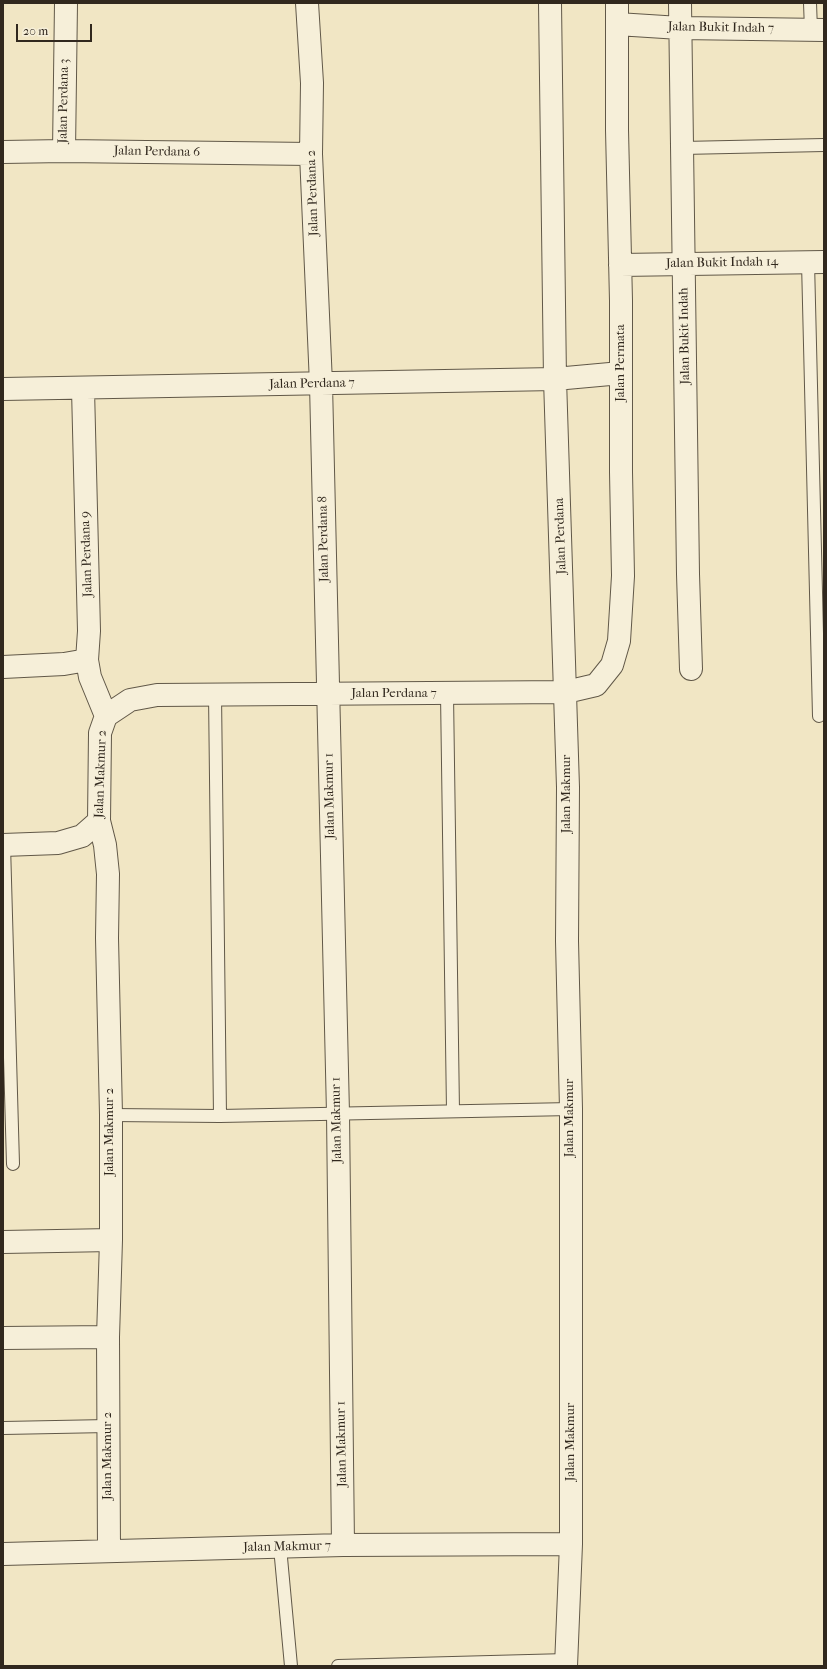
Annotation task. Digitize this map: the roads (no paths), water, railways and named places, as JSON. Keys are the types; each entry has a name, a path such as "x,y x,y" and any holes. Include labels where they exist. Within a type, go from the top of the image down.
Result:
{"street":[{"name":"Jalan Perdana 3","path":"64,151 66,3"},
{"name":"Jalan Perdana 2","path":"308,3 312,83 310,154 321,384"},
{"name":"Jalan Perdana","path":"550,3 555,379 566,692"},
{"name":"Jalan Bukit Indah","path":"680,3 688,574 691,669"},
{"name":"Jalan Bukit Indah 7","path":"617,13 680,28 817,30"},
{"name":"Jalan Permata","path":"566,692 596,685 612,665 619,641 623,576 617,130 617,13"},
{"name":"Jalan Perdana 6","path":"3,152 64,151 310,154"},
{"name":"Jalan Bukit Indah 14","path":"620,264 816,262"},
{"name":"Jalan Perdana 7","path":"3,389 555,379 621,373"},
{"name":"Jalan Perdana 8","path":"321,384 328,695"},
{"name":"Jalan Perdana 9","path":"83,388 89,631 87,660 90,677 106,716"},
{"path":"3,667 64,664 87,660"},
{"name":"Jalan Perdana 7","path":"106,716 130,700 157,695 328,695 566,692"},
{"name":"Jalan Makmur","path":"566,692 568,787 567,941 570,1109 570,1544 567,1663"},
{"name":"Jalan Makmur 1","path":"328,695 338,1113 344,1545"},
{"name":"Jalan Makmur 2","path":"106,716 100,733 99,822 105,845 108,874 107,938 110,1115 108,1337 109,1551"},
{"path":"4,845 58,843 82,836 99,822"},
{"path":"3,1242 110,1240"},
{"path":"3,1338 108,1337"},
{"name":"Jalan Makmur 7","path":"3,1554 344,1545 570,1544"}],"lane":[{"path":"810,3 817,30"},
{"path":"682,148 824,145"},
{"path":"816,262 819,716"},
{"path":"215,694 220,1116"},
{"path":"448,694 453,1111"},
{"path":"4,845 13,1164"},
{"path":"110,1115 220,1116 570,1109"},
{"path":"3,1428 108,1426"},
{"path":"280,1547 290,1666"},
{"path":"338,1666 567,1663"}]}
